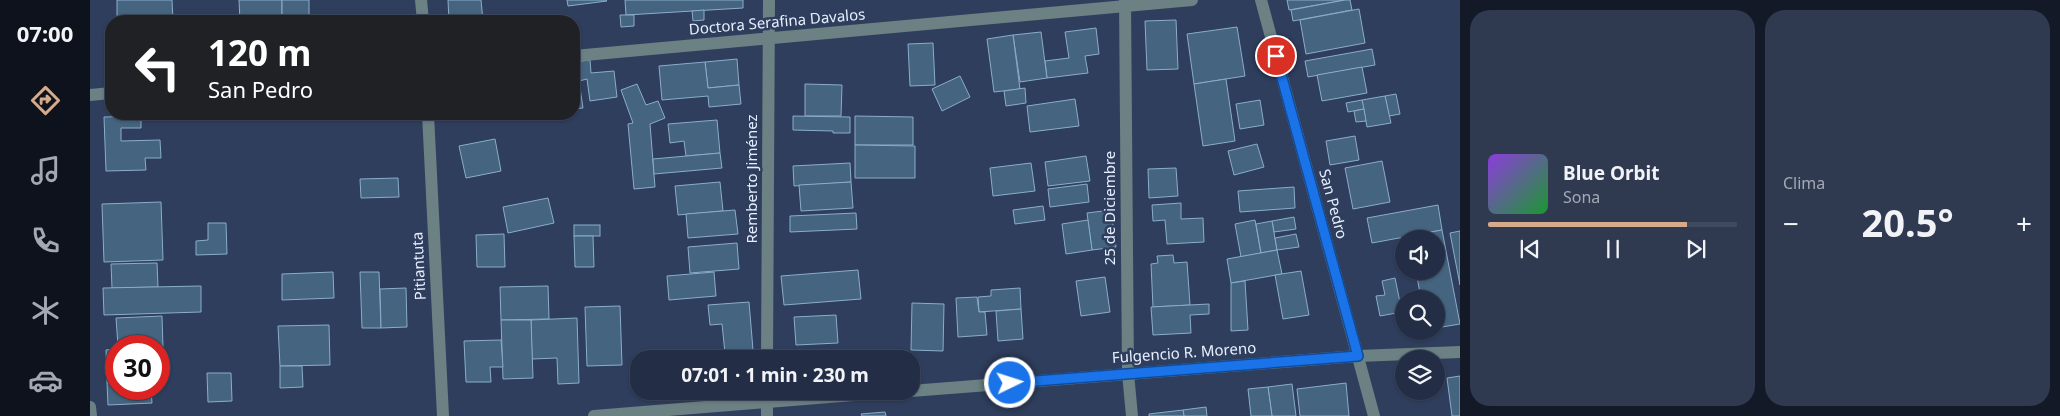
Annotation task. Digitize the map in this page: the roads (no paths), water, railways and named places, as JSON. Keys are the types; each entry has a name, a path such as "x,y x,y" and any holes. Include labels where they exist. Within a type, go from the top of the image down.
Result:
{"street":[{"path":"421,0 422,15"},
{"name":"Remberto Jiménez","path":"767,350 769,0"},
{"name":"Doctora Serafina Davalos","path":"580,56 769,40 1125,3 1192,0"},
{"name":"San Pedro","path":"1261,0 1374,416"},
{"name":"25 de Diciembre","path":"1125,3 1128,374 1132,416"},
{"path":"90,95 105,94"},
{"name":"Pitiantuta","path":"428,120 443,416"},
{"name":"Fulgencio R. Moreno","path":"920,390 1358,356 1460,352"},
{"path":"594,416 739,400"},
{"path":"766,400 767,416"},
{"path":"90,406 90,416"}]}
